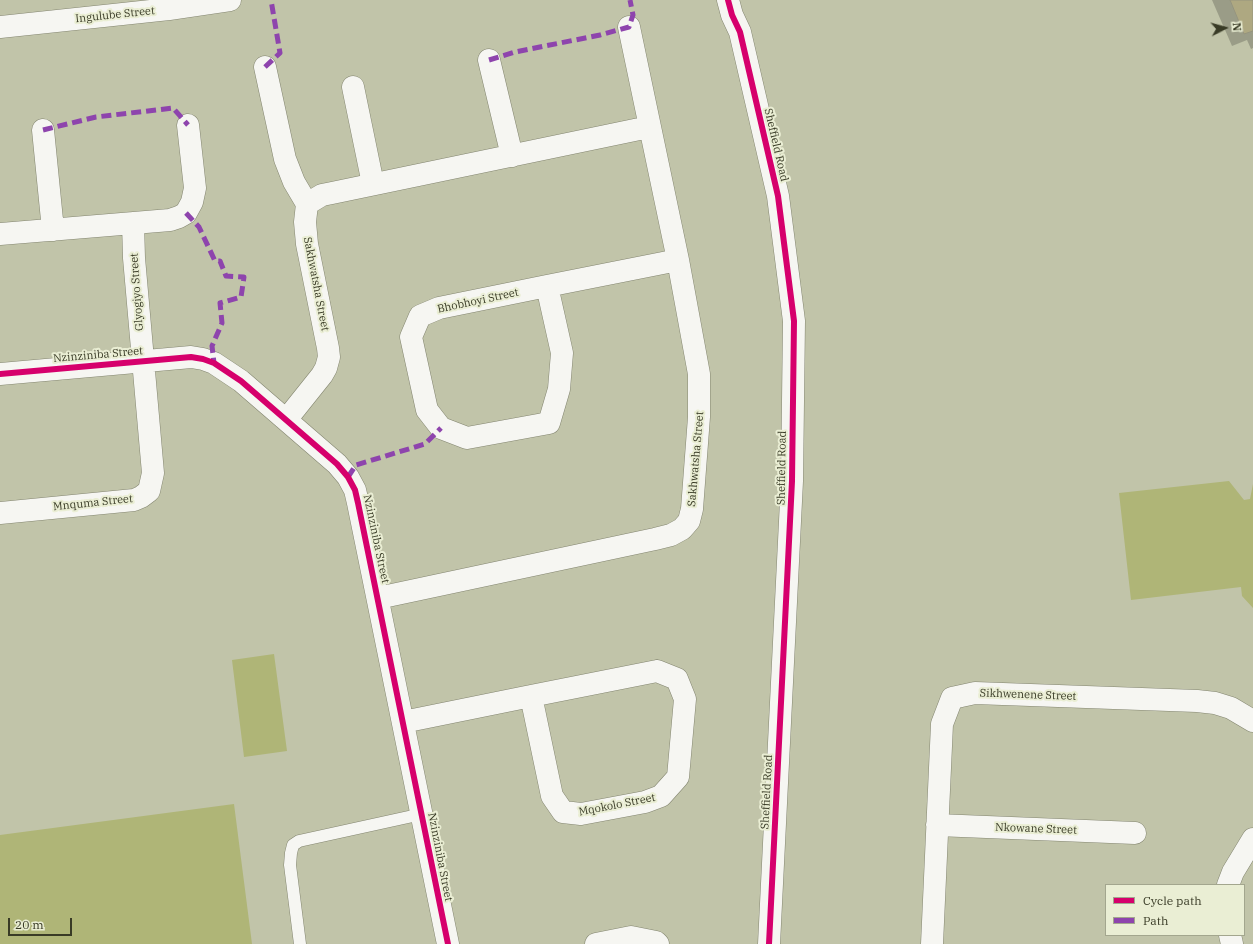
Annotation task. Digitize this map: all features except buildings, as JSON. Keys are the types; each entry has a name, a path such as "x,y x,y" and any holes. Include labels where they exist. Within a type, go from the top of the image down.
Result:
{"street":[{"name":"Ingulube Street","path":"0,26 170,9 230,0"},
{"name":"Sheffield Road","path":"728,0 740,32 778,196 794,321 792,481 769,944"},
{"name":"Sheffield Road","path":"740,32 742,21 741,0"},
{"name":"Sakhwatsha Street","path":"378,598 655,539 671,535 682,529 689,521 692,509 700,374 678,260 629,27"},
{"path":"489,60 512,156"},
{"path":"265,67 285,159 294,182 307,204 322,195 649,127"},
{"path":"353,87 373,184"},
{"path":"0,234 170,220 186,213 192,202 195,188 188,125"},
{"path":"43,130 53,230"},
{"name":"Sakhwatsha Street","path":"286,420 322,375 326,368 328,357 328,348 307,244 305,222 307,204"},
{"name":"Glyogiyo Street","path":"133,223 134,258 143,361"},
{"name":"Bhobhoyi Street","path":"547,286 562,353 559,389 549,423 467,438 441,428 427,410 411,337 420,316 439,308 547,286 678,260"},
{"name":"Nzinziniba Street","path":"0,374 191,357 203,359 214,363 241,381 337,464 348,477 355,490 448,944"},
{"name":"Mnquma Street","path":"0,513 134,500 149,491 153,473 143,361"},
{"name":"Mqokolo Street","path":"403,722 531,696 657,671 677,679 685,699 678,777 661,796 645,802 581,814 563,812 552,796 531,696"},
{"name":"Sikhwenene Street","path":"932,944 936,825 942,724 952,698 976,693 1216,703 1231,708 1253,721"},
{"name":"Nkowane Street","path":"936,825 1135,834"},
{"path":"1228,884 1233,872 1253,839"},
{"path":"596,944 630,937 656,942 658,944"}],"lane":[{"path":"300,944 290,865 293,846 299,841 422,814"}],"green space":[{"path":"1229,481 1244,500 1250,499 1253,484 1253,608 1242,596 1241,587 1131,600 1119,493"},
{"path":"274,654 287,751 244,757 232,660"},
{"path":"234,804 252,944 0,944 0,835"}],"marked path":[{"path":"265,67 280,53 271,0"},
{"path":"489,60 515,52 600,35 629,27 633,15 630,0"},
{"path":"43,130 96,117 173,108 188,125"},
{"path":"186,213 199,227 215,261 220,261 226,276 244,277 241,297 220,303 222,323 212,346 214,363"},
{"path":"348,477 356,465 425,444 441,428"}],"cycle path":[{"path":"728,0 732,15 740,32 778,196 794,321 792,481 769,944"},
{"path":"0,374 191,357 203,359 214,363 241,381 337,464 348,477 355,490 358,503 448,944"}]}
